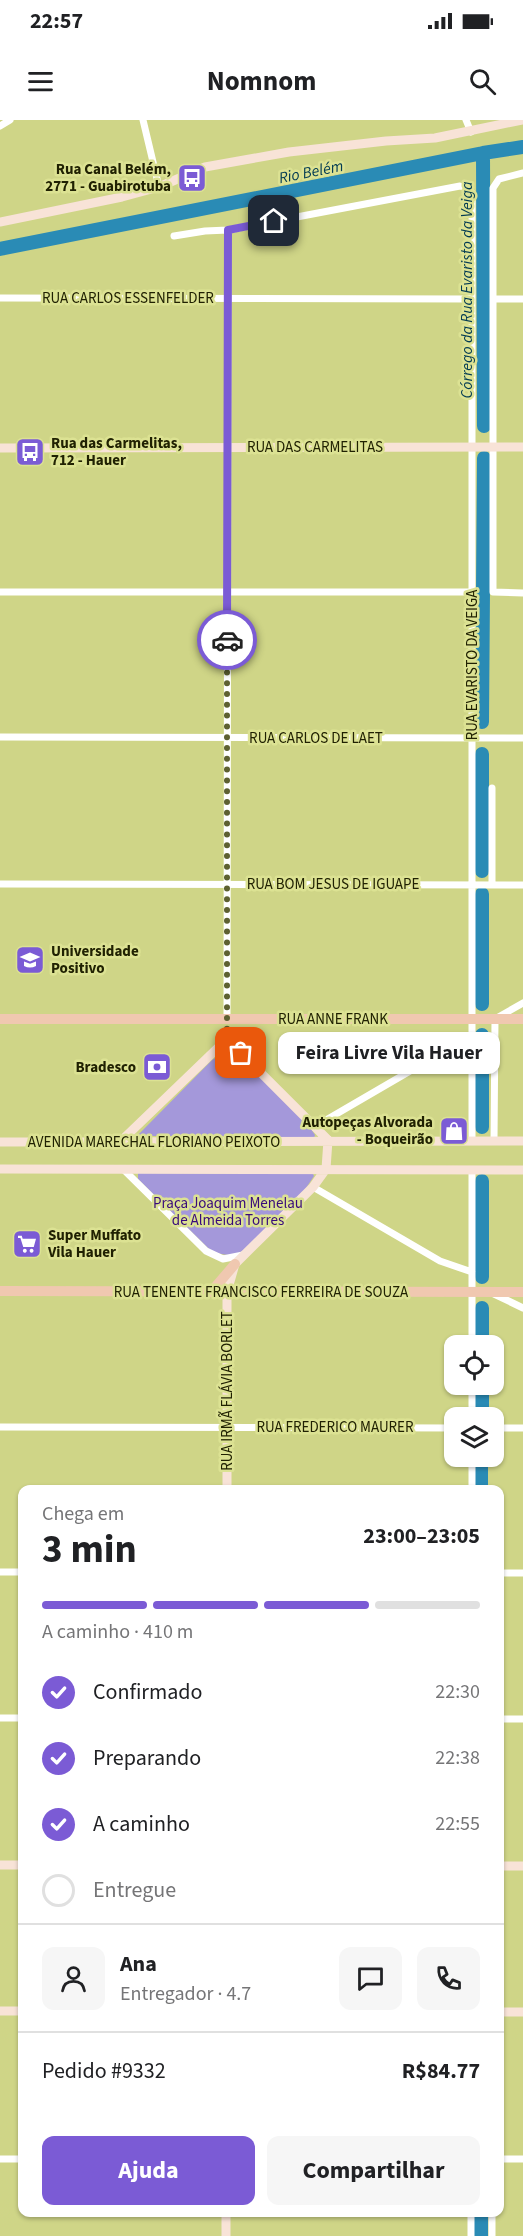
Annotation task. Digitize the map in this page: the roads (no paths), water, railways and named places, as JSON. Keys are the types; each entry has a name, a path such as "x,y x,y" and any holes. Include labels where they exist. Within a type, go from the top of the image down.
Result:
{"main road":[{"name":"RUA ANNE FRANK","path":"0,1018 523,1019"},
{"path":"211,1292 235,1264"},
{"name":"RUA TENENTE FRANCISCO FERREIRA DE SOUZA","path":"0,1291 523,1292"}],"street":[{"path":"0,126 10,120"},
{"path":"143,120 159,187"},
{"path":"466,120 471,132"},
{"path":"0,222 122,197 159,187 205,167 289,152 435,138 522,120"},
{"name":"RUA EVARISTO DA VEIGA","path":"523,173 499,179 493,188 493,592 523,592"},
{"name":"RUA EVARISTO DA VEIGA","path":"228,230 460,186 470,190 472,197 472,1141"},
{"path":"174,236 228,230 227,1039 328,1140 326,1169 313,1186 235,1264"},
{"name":"RUA CARLOS ESSENFELDER","path":"0,298 472,299"},
{"path":"493,299 523,299"},
{"name":"RUA DAS CARMELITAS","path":"0,448 523,447"},
{"path":"0,592 472,592"},
{"name":"RUA CARLOS DE LAET","path":"0,737 523,738"},
{"path":"492,788 492,885"},
{"name":"RUA BOM JESUS DE IGUAPE","path":"0,884 523,885"},
{"path":"494,1141 495,1019 523,1003"},
{"path":"314,1127 472,1035"},
{"path":"120,1142 227,1039"},
{"name":"AVENIDA MARECHAL FLORIANO PEIXOTO","path":"0,1142 523,1141"},
{"name":"AVENIDA MARECHAL FLORIANO PEIXOTO","path":"0,1168 523,1170"},
{"path":"123,1169 206,1251 223,1259 243,1255"},
{"path":"472,1170 472,1335"},
{"path":"313,1186 440,1261 472,1272"},
{"name":"RUA IRMÃ FLÁVIA BORLET","path":"227,1485 227,1292 235,1264"},
{"path":"489,1292 523,1308"},
{"name":"RUA FREDERICO MAURER","path":"0,1427 444,1428"},
{"path":"504,1428 523,1428"},
{"path":"472,1467 472,1485"},
{"path":"0,1572 18,1572"},
{"path":"504,1573 523,1573"},
{"path":"0,1718 18,1718"},
{"path":"504,1719 523,1719"},
{"path":"0,1865 18,1865"},
{"path":"504,1866 523,1866"},
{"path":"0,2011 18,2011"},
{"path":"504,2012 523,2012"},
{"path":"0,2159 18,2159"},
{"path":"504,2159 523,2159"},
{"path":"226,2217 226,2236"},
{"path":"471,2217 471,2236"},
{"path":"492,2217 492,2236"}],"waterway":[{"name":"Rio Belém","path":"0,249 523,147"},
{"name":"Córrego da Rua Evaristo da Veiga","path":"483,153 484,426"},
{"name":"Córrego da Rua Evaristo da Veiga","path":"482,722 484,458"},
{"name":"Córrego da Rua Evaristo da Veiga","path":"482,754 482,871"},
{"name":"Córrego da Rua Evaristo da Veiga","path":"482,894 482,1004"},
{"name":"Córrego da Rua Evaristo da Veiga","path":"482,1035 482,1127"},
{"name":"Córrego da Rua Evaristo da Veiga","path":"482,1181 482,1277"},
{"name":"Córrego da Rua Evaristo da Veiga","path":"482,1308 482,1335"},
{"name":"Córrego da Rua Evaristo da Veiga","path":"482,1395 482,1407"},
{"name":"Córrego da Rua Evaristo da Veiga","path":"481,1467 481,1485"},
{"name":"Córrego da Rua Evaristo da Veiga","path":"481,2217 481,2236"}],"place":[{"name":"Rua Canal Belém, 2771 - Guabirotuba","path":"192,178"},
{"name":"Rua das Carmelitas, 712 - Hauer","path":"30,452"},
{"name":"Universidade Positivo","path":"30,960"},
{"name":"Feira Livre Vila Hauer","path":"241,1053"},
{"name":"Bradesco","path":"157,1067"},
{"name":"Autopeças Alvorada - Boqueirão","path":"454,1131"},
{"name":"Super Muffato Vila Hauer","path":"27,1244"}],"park label":[{"name":"Praça Joaquim Menelau de Almeida Torres","path":"228,1212"}]}
